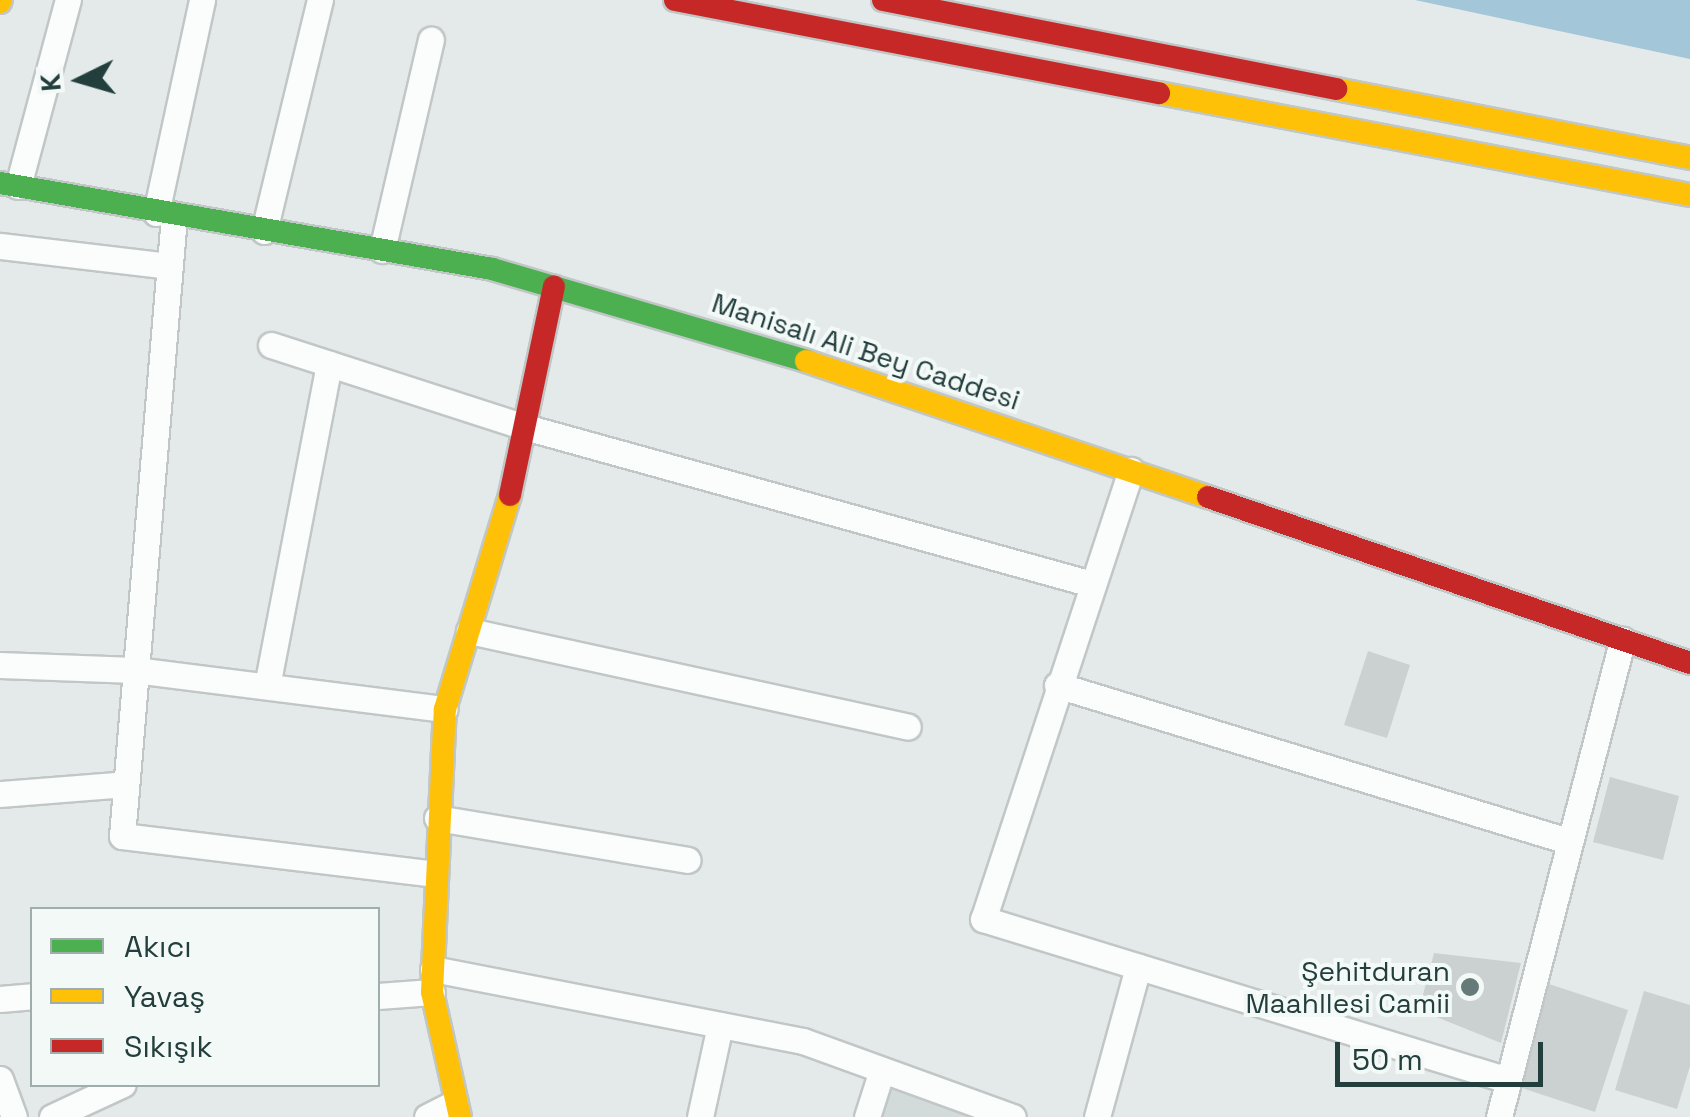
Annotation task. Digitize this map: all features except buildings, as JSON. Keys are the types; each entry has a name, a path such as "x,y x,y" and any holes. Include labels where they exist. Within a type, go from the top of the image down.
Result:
{"street":[{"path":"9,184 68,0"},
{"path":"202,0 165,215 168,266 122,836 434,874"},
{"path":"264,231 320,0"},
{"path":"675,0 1690,194"},
{"path":"883,0 1690,158"},
{"path":"382,250 430,40"},
{"name":"Manisalı Ali Bey Caddesi","path":"9,184 165,215 382,250 554,287 1131,470 1690,664"},
{"path":"0,246 168,266"},
{"path":"428,1117 458,1110 433,981 434,874 445,709 525,428 554,287"},
{"path":"271,345 525,428 1092,584"},
{"path":"267,686 328,364"},
{"path":"1131,470 1057,685 983,920 1508,1080"},
{"path":"469,631 908,727"},
{"path":"1499,1117 1622,640"},
{"path":"0,665 135,670 445,709"},
{"path":"1057,685 1568,840"},
{"path":"0,794 126,784"},
{"path":"438,818 688,860"},
{"path":"1097,1117 1138,967"},
{"path":"380,995 433,981 720,1025 882,1070 1013,1117"},
{"path":"0,999 30,996"},
{"path":"700,1117 720,1025"},
{"path":"867,1117 882,1070"},
{"path":"0,1079 14,1117"},
{"path":"52,1117 117,1087"}],"shaded area":[{"path":"886,1077 989,1117 873,1117"}],"water":[{"path":"1415,0 1690,0 1690,59"}],"traffic: fast":[{"path":"0,183 492,269 806,361"}],"traffic: slow":[{"path":"1336,89 1690,158"},
{"path":"1159,93 1690,195"},
{"path":"806,361 1208,497"},
{"path":"460,1117 432,992 445,709 510,495"}],"traffic: jam":[{"path":"675,0 1159,93"},
{"path":"883,0 1336,89"},
{"path":"510,495 554,287"},
{"path":"1208,497 1690,663"}],"place":[{"name":"Şehitduran Maahllesi Camii","path":"1470,987"}]}
